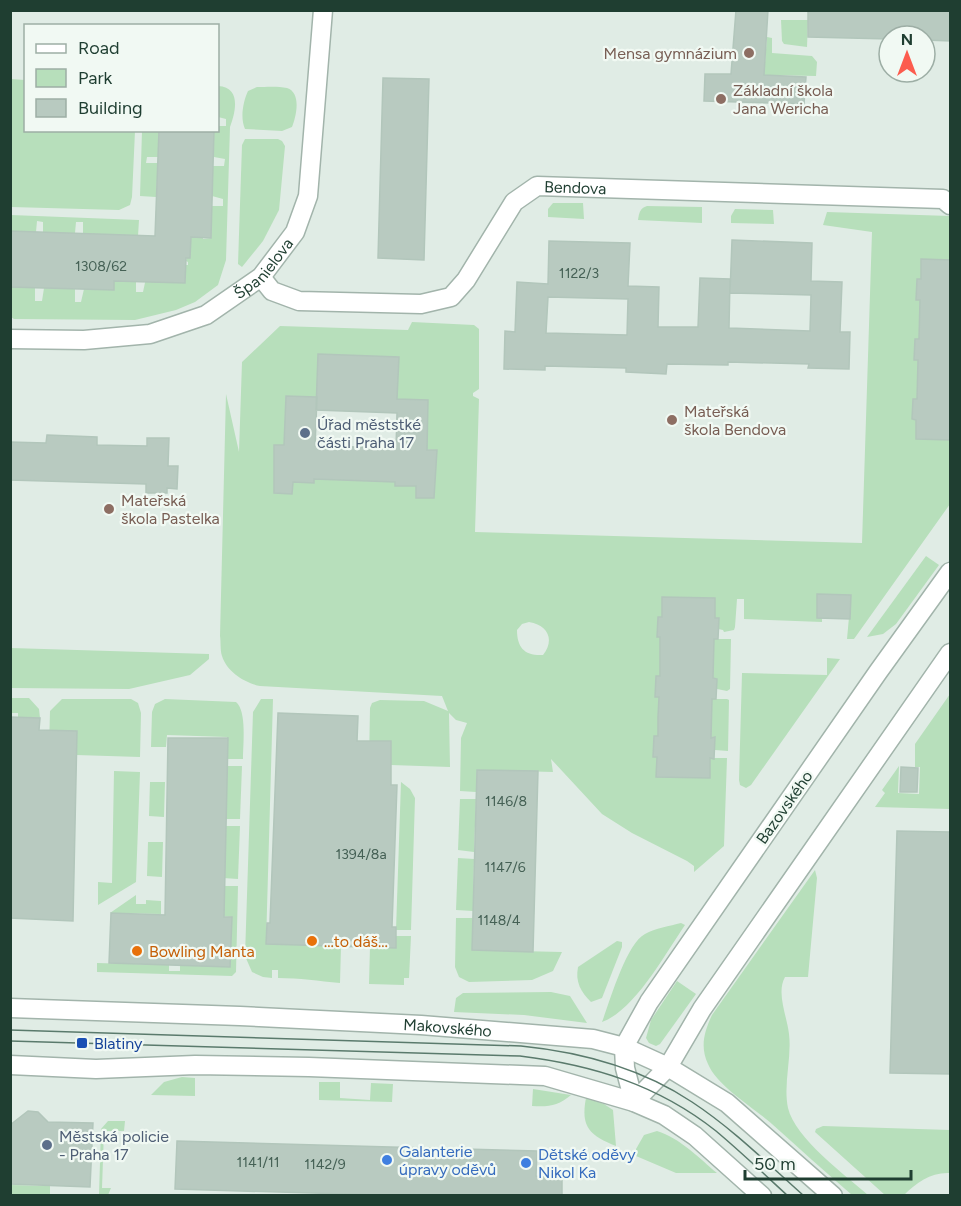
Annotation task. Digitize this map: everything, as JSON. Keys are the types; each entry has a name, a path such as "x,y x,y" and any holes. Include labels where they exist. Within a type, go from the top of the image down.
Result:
{"street":[{"name":"Španielova","path":"10,339 84,340 150,334 206,315 261,277 295,232 308,196 323,10"},
{"name":"Bendova","path":"261,277 272,291 299,301 421,304 451,297 466,280 513,202 537,186 947,202"},
{"name":"Bazovského","path":"624,1047 655,993 878,672 951,572"},
{"path":"634,1102 668,1067 708,1000 951,653"},
{"name":"Makovského","path":"10,1008 422,1024 593,1039 624,1047 668,1067 727,1103 833,1196"},
{"path":"624,1047 626,1074 634,1102"},
{"path":"10,1065 96,1068 195,1065 309,1067 545,1076 634,1102 664,1115 695,1136 762,1196"}],"green space":[{"path":"781,20 808,20 807,47 784,44"},
{"path":"767,37 772,38 772,53 812,56 817,62 816,76 764,75"},
{"path":"11,79 24,80 24,132 135,132 130,205 119,210 11,207"},
{"path":"219,86 230,91 235,107 230,127 226,260 218,285 195,302 176,310 135,320 14,319 11,317 11,287 35,288 35,301 42,301 44,288 75,289 75,302 81,302 84,289 113,290 114,281 136,281 136,292 143,292 146,278 185,283 186,265 188,265 186,261 190,258 191,237 211,238 212,206 223,206 223,199 212,196 213,166 224,166 225,159 214,157 214,132 219,132 219,126 226,126 226,119 219,117"},
{"path":"257,87 283,87 292,91 297,106 292,127 282,131 245,129 242,115 245,100 248,91"},
{"path":"142,132 159,132 158,157 147,157 146,163 158,163 156,197 140,196"},
{"path":"245,139 278,139 285,146 279,210 263,241 242,267 238,264 242,145"},
{"path":"553,203 583,203 584,219 548,217 548,209"},
{"path":"647,206 702,207 702,223 638,220 640,211"},
{"path":"735,209 773,210 774,224 731,223 731,216"},
{"path":"827,212 950,216 950,260 922,259 921,279 917,279 916,299 920,300 919,339 915,339 918,360 917,399 913,399 912,419 916,420 916,439 950,440 950,504 854,639 847,639 851,595 817,594 817,618 822,618 822,622 744,619 744,599 737,599 734,630 724,632 718,629 715,618 715,598 662,597 662,617 658,617 657,637 661,637 660,676 656,676 655,697 659,697 658,736 654,736 653,756 657,757 666,777 709,778 710,758 727,758 724,846 694,872 694,866 687,861 632,833 602,814 551,759 553,772 477,770 476,792 460,791 461,738 467,723 456,720 449,713 450,767 391,765 391,741 374,741 374,764 369,764 372,703 380,700 424,701 448,711 442,696 260,686 232,672 224,662 220,636 226,394 239,452 242,362 280,326 408,330 412,322 474,325 479,329 479,389 473,393 473,396 479,399 475,532 862,543 872,232 823,225","holes":["318,354 399,357 397,399 417,404 418,400 428,400 428,421 418,421 417,449 437,450 434,498 416,498 416,486 395,486 395,482 314,479 314,483 293,482 291,494 274,493 274,445 294,445 285,417 286,396 296,396 297,400 306,400 306,396 317,397","529,622 541,626 548,634 549,644 543,655 531,654 520,646 517,630 522,624"]},
{"path":"11,215 139,220 138,236 83,234 83,222 76,222 75,233 43,233 43,222 37,221 36,232 11,232"},
{"path":"926,556 939,565 896,624 883,634 867,637"},
{"path":"714,639 731,639 730,689 727,691 717,689 717,679 713,678"},
{"path":"11,648 209,654 209,659 190,675 129,689 11,688"},
{"path":"827,658 840,659 751,785 746,788 740,785 742,673 827,675"},
{"path":"950,694 950,809 875,807 885,793 882,790 899,766 898,793 919,794 920,767 915,767 915,744"},
{"path":"11,698 29,698 39,709 40,718 18,717 18,713 11,713"},
{"path":"62,699 131,699 138,703 141,713 140,757 76,755 76,731 59,731 49,749 50,711"},
{"path":"165,699 236,702 243,720 243,759 227,759 227,737 167,735 166,747 151,747 152,712 155,704"},
{"path":"261,699 273,699 266,944 341,946 340,983 278,978 278,970 272,970 272,978 263,977 252,972 245,956 253,712"},
{"path":"712,699 729,700 728,751 715,750 715,738 711,738"},
{"path":"227,766 242,766 240,819 225,819"},
{"path":"114,771 140,772 136,882 98,905 98,882 112,883"},
{"path":"150,782 165,782 164,817 149,816"},
{"path":"401,782 410,789 415,798 411,930 396,930"},
{"path":"460,799 476,799 474,852 458,850"},
{"path":"225,826 240,826 238,879 223,878"},
{"path":"148,842 163,842 162,877 147,876"},
{"path":"458,858 474,859 473,911 456,910"},
{"path":"815,870 817,878 808,977 785,977 782,990 790,1043 786,1090 788,1108 793,1120 810,1143 834,1167 868,1195 852,1195 772,1124 727,1088 713,1072 704,1052 705,1033 712,1015"},
{"path":"223,886 238,886 236,972 232,976 97,972 97,963 169,965 169,971 180,971 180,965 230,967 232,917 222,916"},
{"path":"136,895 136,904 146,904 146,900 161,901 161,914 110,913"},
{"path":"456,918 473,918 472,950 562,952 553,971 532,980 469,982 459,977 455,967"},
{"path":"681,923 685,925 637,994 614,1016 602,1022 619,974 638,940 653,930"},
{"path":"396,936 411,936 409,978 404,978 404,985 369,984 370,947 395,948"},
{"path":"617,941 622,942 622,947 602,998 591,1002 580,986 577,977 578,967"},
{"path":"677,981 696,994 660,1044 656,1046 649,1043 646,1038 651,1020"},
{"path":"551,992 570,996 587,1023 524,1015 454,1012 456,998 463,993"},
{"path":"182,1077 195,1078 195,1096 151,1095 164,1082"},
{"path":"319,1082 340,1082 340,1098 370,1100 371,1083 393,1084 392,1102 319,1100"},
{"path":"533,1089 571,1095 553,1105 532,1106"},
{"path":"586,1098 604,1104 613,1110 616,1146 589,1130 585,1117"},
{"path":"108,1121 125,1121 124,1131 104,1131 102,1188 111,1188 108,1195 99,1195 101,1129"},
{"path":"823,1126 950,1130 950,1173 937,1174 925,1179 904,1195 885,1195 815,1132"},
{"path":"657,1131 681,1143 717,1173 676,1173 636,1156 636,1149 644,1135"},
{"path":"11,1185 50,1186 50,1195 11,1195"}],"building":[{"path":"736,10 768,10 764,75 806,77 804,104 704,101 705,74 731,74"},
{"path":"808,10 951,10 951,41 937,40 937,24 877,24 877,39 808,37"},
{"path":"383,78 429,79 424,260 378,258"},
{"path":"159,132 214,132 211,238 191,237 190,258 186,258 185,283 114,281 114,290 10,287 10,231 155,236"},
{"path":"732,240 812,243 811,281 842,282 840,332 850,332 849,369 808,368 809,364 728,362 728,365 667,364 666,374 626,372 626,368 545,366 545,370 504,369 505,331 515,332 517,282 548,284 549,241 630,243 628,286 659,287 658,327 698,327 700,278 730,279 729,328 810,331 811,295 730,293","holes":["548,297 628,299 627,335 546,333"]},
{"path":"921,259 951,260 951,440 916,439 916,420 912,419 913,399 917,399 918,360 914,360 915,339 919,339 920,300 916,300 917,279 921,279"},
{"name":"Úřad měststké části Praha 17","path":"318,354 399,357 397,399 428,400 427,450 437,450 434,498 416,498 416,486 395,486 395,482 314,479 314,483 293,482 292,494 274,493 274,445 284,445 286,396 316,397","holes":["316,410 397,413 396,448 315,446"]},
{"path":"47,435 97,437 97,445 147,446 147,438 169,438 168,466 178,466 177,489 167,488 167,493 146,493 146,484 10,480 10,442 46,443"},
{"path":"817,594 851,595 850,619 817,618"},
{"path":"662,597 715,598 715,618 719,618 718,639 714,639 713,678 717,679 716,699 712,699 711,738 715,737 714,759 710,758 710,778 656,777 657,757 653,757 654,736 658,736 659,697 655,697 656,676 660,676 660,637 657,637 658,617 662,617"},
{"path":"278,713 358,716 357,741 391,741 391,785 397,785 392,927 396,927 396,948 266,944 267,923 270,923"},
{"path":"10,717 40,718 39,730 77,731 73,921 10,918"},
{"path":"168,738 228,738 224,917 232,917 230,967 109,963 111,913 165,915"},
{"path":"901,767 918,768 917,792 900,792"},
{"path":"477,770 538,771 533,952 472,950"},
{"path":"897,831 951,832 951,1074 890,1073"},
{"path":"28,1111 38,1112 48,1122 93,1123 90,1187 10,1184 10,1125"},
{"path":"177,1141 537,1151 536,1176 562,1177 562,1196 411,1196 175,1189"}],"tram line":[{"path":"10,1030 521,1046 566,1052 631,1071 692,1102 750,1147 804,1196"},
{"path":"10,1041 520,1056 573,1065 648,1089 694,1115 716,1131 788,1196"}],"place":[{"name":"Mensa gymnázium","path":"749,53"},
{"name":"Základní škola Jana Wericha","path":"721,99"},
{"name":"Mateřská škola Bendova","path":"672,420"},
{"name":"Úřad měststké části Praha 17","path":"305,433"},
{"name":"Mateřská škola Pastelka","path":"109,509"},
{"name":"…to dáš…","path":"312,941"},
{"name":"Bowling Manta","path":"137,951"},
{"name":"Blatiny","path":"82,1043"},
{"name":"Městská policie - Praha 17","path":"47,1145"},
{"name":"Galanterie úpravy oděvů","path":"387,1160"},
{"name":"Dětské oděvy Nikol Ka","path":"526,1163"}]}
